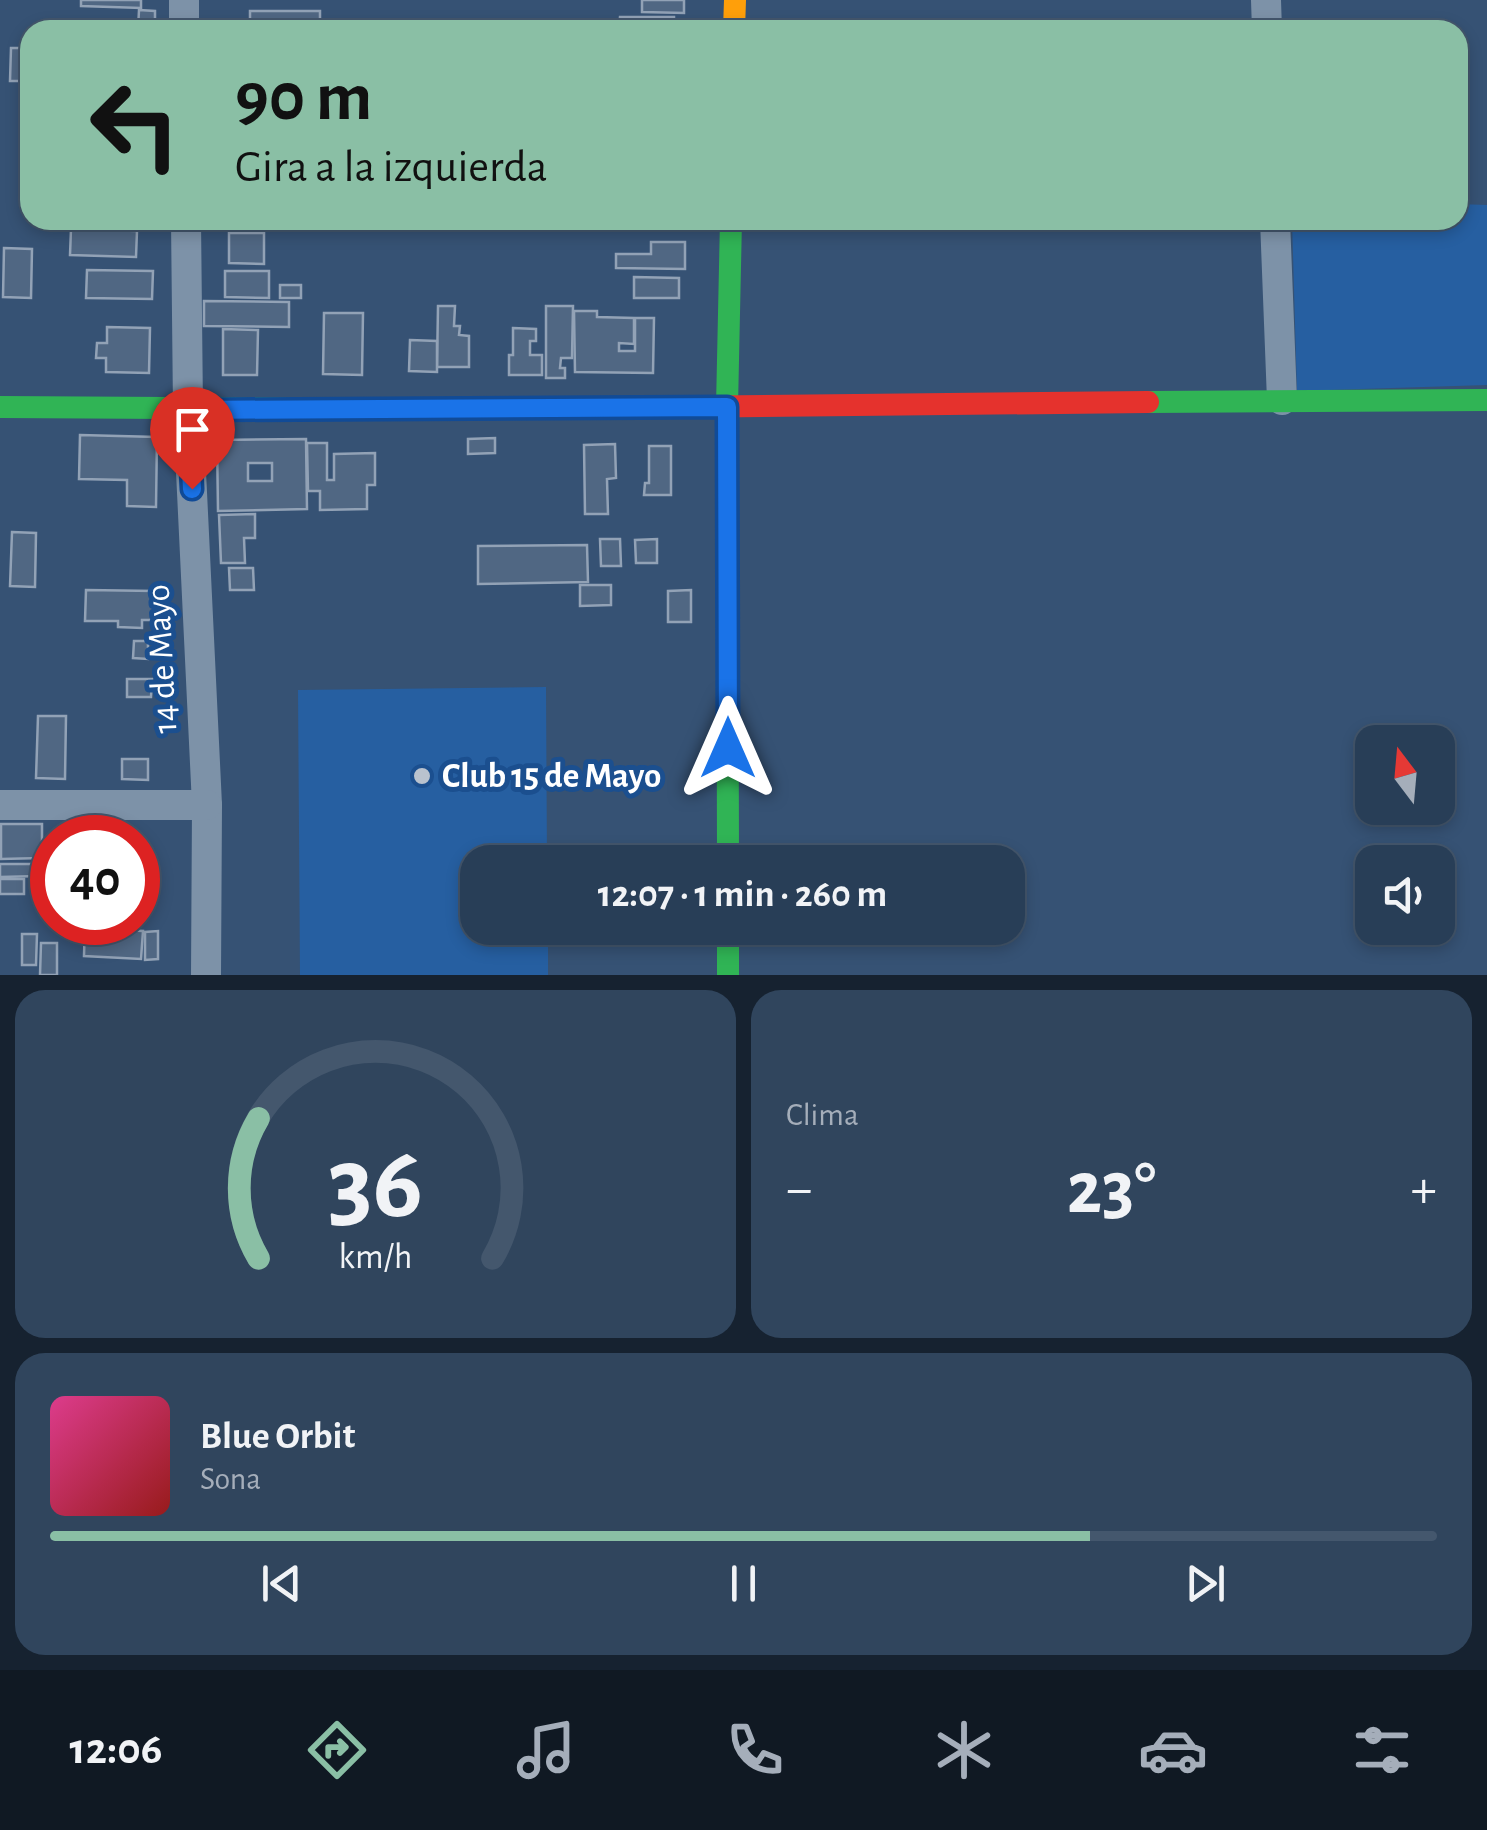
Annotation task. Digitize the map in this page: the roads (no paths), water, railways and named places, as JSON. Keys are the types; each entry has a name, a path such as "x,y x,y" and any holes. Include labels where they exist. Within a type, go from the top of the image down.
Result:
{"street":[{"name":"14 de Mayo","path":"186,230 188,410 207,805 206,975"},
{"path":"728,845 730,230"},
{"path":"1275,230 1282,400"},
{"path":"0,407 188,410 1487,400"},
{"path":"0,804 207,805"},
{"path":"728,945 728,975"}],"place":[{"name":"Club 15 de Mayo","path":"422,776"}]}
